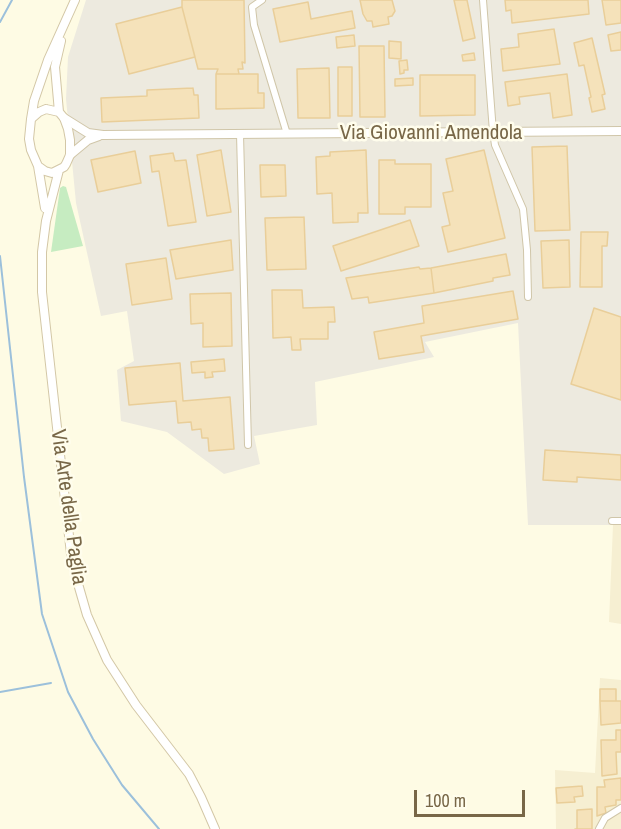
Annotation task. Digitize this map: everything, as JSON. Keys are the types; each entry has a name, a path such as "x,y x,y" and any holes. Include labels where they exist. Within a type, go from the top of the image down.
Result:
{"main road":[{"name":"Via Arte della Paglia","path":"75,0 48,60 34,101 29,139 38,166 45,200 43,311 69,545 80,592 92,627 114,671 136,705 189,774 215,829"},
{"name":"Via Arte della Paglia","path":"46,221 59,170 64,167 70,155 68,129 61,115 56,95 55,67 68,17"},
{"path":"31,119 46,109 61,115"},
{"path":"38,166 52,173 59,170"}],"street":[{"path":"262,0 252,7 255,25 287,134"},
{"path":"483,0 493,132 495,145 523,209 528,297"},
{"name":"Via Giovanni Amendola","path":"61,115 88,133 103,135 621,131"},
{"path":"240,134 248,445"},
{"name":"Via Giovanni Amendola","path":"70,155 88,140 103,135"},
{"path":"612,521 621,521"},
{"path":"600,829 605,818 621,808"}],"shaded area":[{"path":"86,0 621,0 621,525 528,525 518,323 425,342 434,357 315,382 317,425 254,436 260,464 224,474 167,432 121,421 117,370 134,361 127,311 101,316 76,203 66,99 68,57"},
{"path":"613,525 621,525 621,624 609,622"},
{"path":"600,678 621,680 621,829 556,829 555,770 595,773"}],"green space":[{"path":"66,187 83,246 51,252 60,188"}],"building":[{"path":"182,0 244,0 245,63 242,62 243,69 238,69 239,74 216,74 218,69 198,69"},
{"path":"360,0 392,0 395,11 392,16 388,17 389,24 373,27 372,21 367,21 363,14"},
{"path":"454,0 467,0 475,38 463,41"},
{"path":"505,0 588,0 589,14 512,23 511,10 506,11"},
{"path":"602,0 621,0 621,23 606,25"},
{"path":"308,2 311,19 352,11 355,28 280,42 273,9"},
{"path":"182,7 195,57 129,74 116,24"},
{"path":"554,29 560,64 503,71 501,49 519,47 518,34"},
{"path":"621,32 621,50 611,51 608,35"},
{"path":"354,35 355,46 337,48 336,37"},
{"path":"592,38 605,94 602,95 605,109 592,112 584,65 579,66 574,43"},
{"path":"389,41 401,42 401,59 389,58"},
{"path":"359,46 384,46 385,117 360,117"},
{"path":"474,53 475,60 463,61 462,55"},
{"path":"407,60 408,70 400,74 399,61"},
{"path":"338,67 352,67 352,116 338,116"},
{"path":"329,68 330,118 298,118 297,69"},
{"path":"216,74 258,74 258,93 264,93 264,108 216,109"},
{"path":"567,74 572,115 553,118 550,93 519,97 520,104 508,106 505,82"},
{"path":"420,75 475,75 475,115 420,116"},
{"path":"413,78 413,85 395,86 395,79"},
{"path":"193,88 194,95 198,95 199,118 102,122 101,98 147,96 147,90"},
{"path":"567,146 570,230 535,231 532,147"},
{"path":"221,150 231,212 207,216 197,155"},
{"path":"366,150 368,213 358,213 358,222 333,223 332,193 317,194 316,157 330,156 330,152"},
{"path":"484,150 505,238 448,252 442,227 450,225 443,193 453,191 446,159"},
{"path":"135,151 141,183 98,192 91,160"},
{"path":"173,153 175,161 186,160 196,222 168,226 159,171 152,172 150,156"},
{"path":"379,160 395,160 395,164 431,164 431,207 405,207 405,214 379,214"},
{"path":"260,165 285,165 286,196 261,197"},
{"path":"304,217 306,269 267,270 265,218"},
{"path":"410,220 419,246 341,271 333,246"},
{"path":"581,232 608,232 607,246 602,246 602,287 580,287"},
{"path":"231,240 233,270 176,279 170,250"},
{"path":"569,240 570,287 543,288 541,241"},
{"path":"506,254 510,275 493,278 493,281 434,293 431,268"},
{"path":"166,258 172,299 132,305 126,264"},
{"path":"419,267 420,269 431,268 434,293 369,303 368,297 352,299 346,278"},
{"path":"272,290 302,290 303,308 334,307 335,322 328,322 328,339 300,339 301,350 292,350 291,337 273,338"},
{"path":"513,291 518,319 421,336 424,352 379,359 374,332 424,323 422,306"},
{"path":"231,293 232,346 203,347 203,323 191,324 190,294"},
{"path":"594,308 621,317 621,400 571,384"},
{"path":"224,359 225,371 212,372 213,377 205,378 205,372 192,373 191,362"},
{"path":"180,363 183,401 230,397 234,449 209,451 208,438 202,438 201,429 192,430 191,422 178,423 176,401 129,405 125,368"},
{"path":"545,450 621,455 621,480 577,477 577,482 543,480"},
{"path":"600,689 616,689 616,701 600,701"},
{"path":"600,701 621,701 621,723 601,725"},
{"path":"616,730 621,730 621,752 616,752 617,774 602,776 601,740 616,740"},
{"path":"621,778 621,800 616,800 616,805 605,807 606,813 597,816 597,787 605,787 604,780"},
{"path":"582,786 583,796 574,797 575,802 557,803 556,788"},
{"path":"592,809 592,829 577,829 577,810"}],"waterway":[{"path":"0,22 12,0"},
{"path":"0,256 24,477 42,614 68,692 93,739 122,785 159,829"},
{"path":"0,692 51,683"}]}
